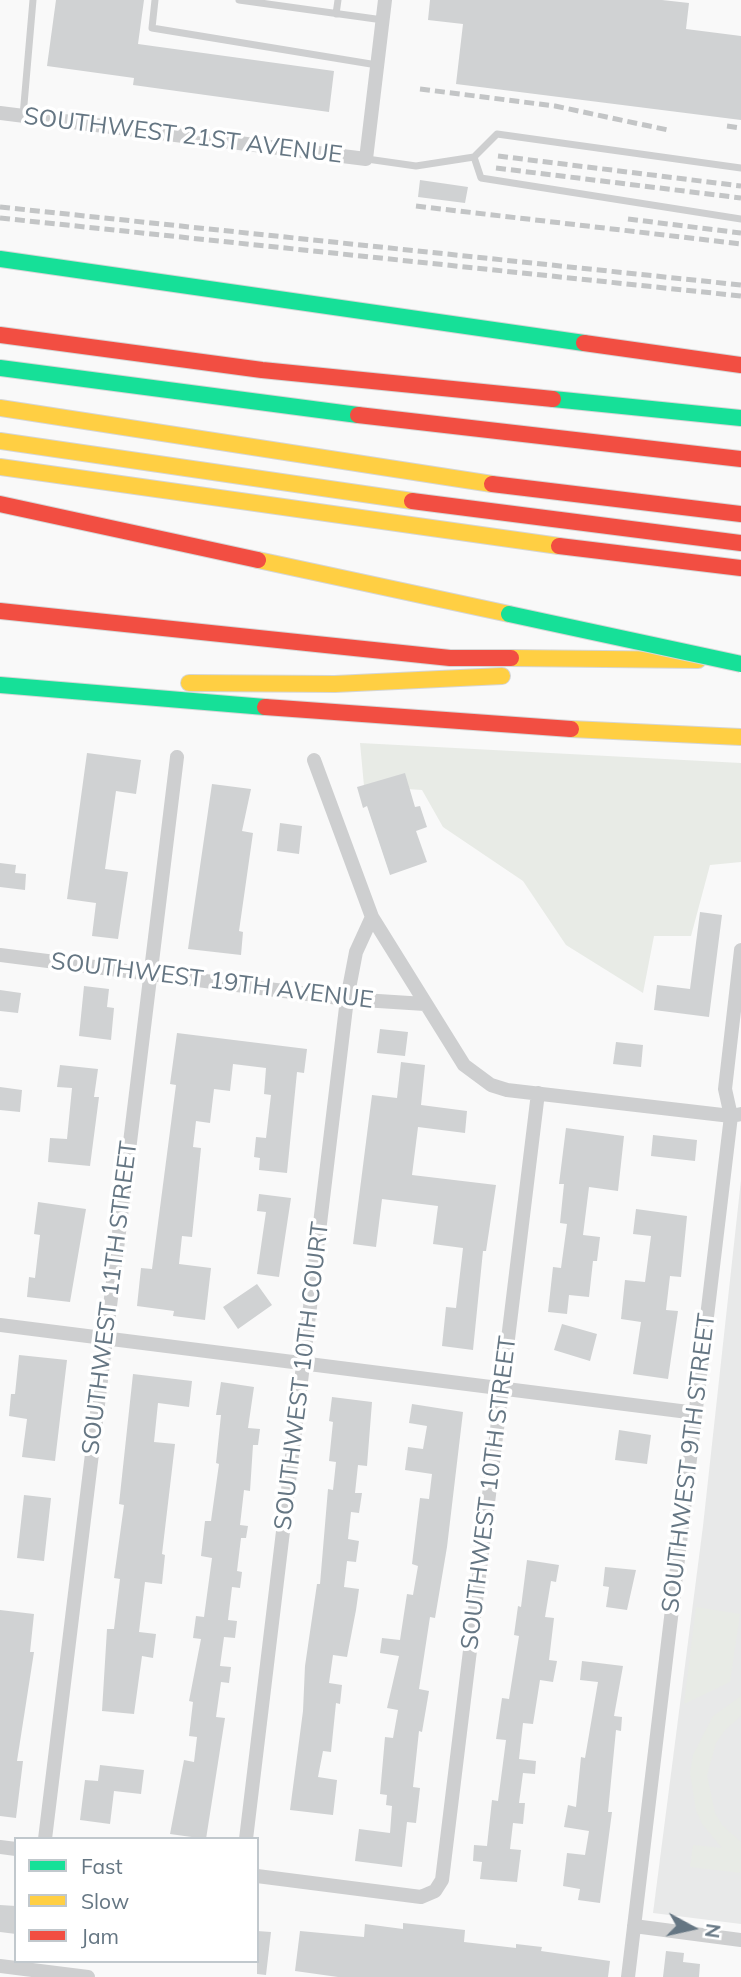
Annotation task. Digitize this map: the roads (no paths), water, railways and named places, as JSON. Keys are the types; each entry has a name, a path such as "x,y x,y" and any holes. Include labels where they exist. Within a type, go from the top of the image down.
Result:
{"highway":[{"path":"0,259 741,365"},
{"path":"421,318 523,319 617,331"},
{"path":"0,335 262,370 741,418"},
{"path":"0,368 439,426 741,459"},
{"path":"0,408 433,477 741,514"},
{"path":"110,408 485,466"},
{"path":"0,441 489,512 741,543"},
{"path":"0,467 450,533 741,568"},
{"path":"520,470 614,482"},
{"path":"0,503 741,664"},
{"path":"0,611 450,659 661,661 741,658"},
{"path":"0,671 171,682 396,682 573,671 661,661"},
{"path":"0,685 505,726 741,737"}],"street":[{"path":"366,159 385,0"},
{"name":"SOUTHWEST 21ST AVENUE","path":"0,113 366,159"},
{"name":"SOUTHWEST 11TH STREET","path":"45,1837 177,757"},
{"path":"314,760 372,917 464,1065 491,1085 538,1093 736,1115"},
{"name":"SOUTHWEST 10TH COURT","path":"246,1837 347,999 356,952 372,917"},
{"name":"SOUTHWEST 9TH STREET","path":"628,1977 695,1413 736,1115 725,1088 741,950"},
{"name":"SOUTHWEST 19TH AVENUE","path":"0,955 347,999 425,1004"},
{"name":"SOUTHWEST 10TH STREET","path":"259,1876 421,1897 435,1891 442,1880 538,1093"},
{"path":"0,1325 695,1413"},
{"path":"634,1926 741,1940"},
{"path":"0,1966 88,1977"}],"lane":[{"path":"23,116 33,0"},
{"path":"155,0 152,28 377,65"},
{"path":"239,0 383,20"},
{"path":"336,14 338,0"},
{"path":"366,159 416,166 474,158 497,134 741,168"},
{"path":"474,158 481,178 741,219"}],"railway":[{"path":"420,89 555,106 668,130"},
{"path":"727,126 741,128"},
{"path":"498,156 741,186"},
{"path":"496,168 741,198"},
{"path":"416,206 741,244"},
{"path":"0,207 741,285"},
{"path":"0,218 741,296"},
{"path":"628,219 741,233"}]}
